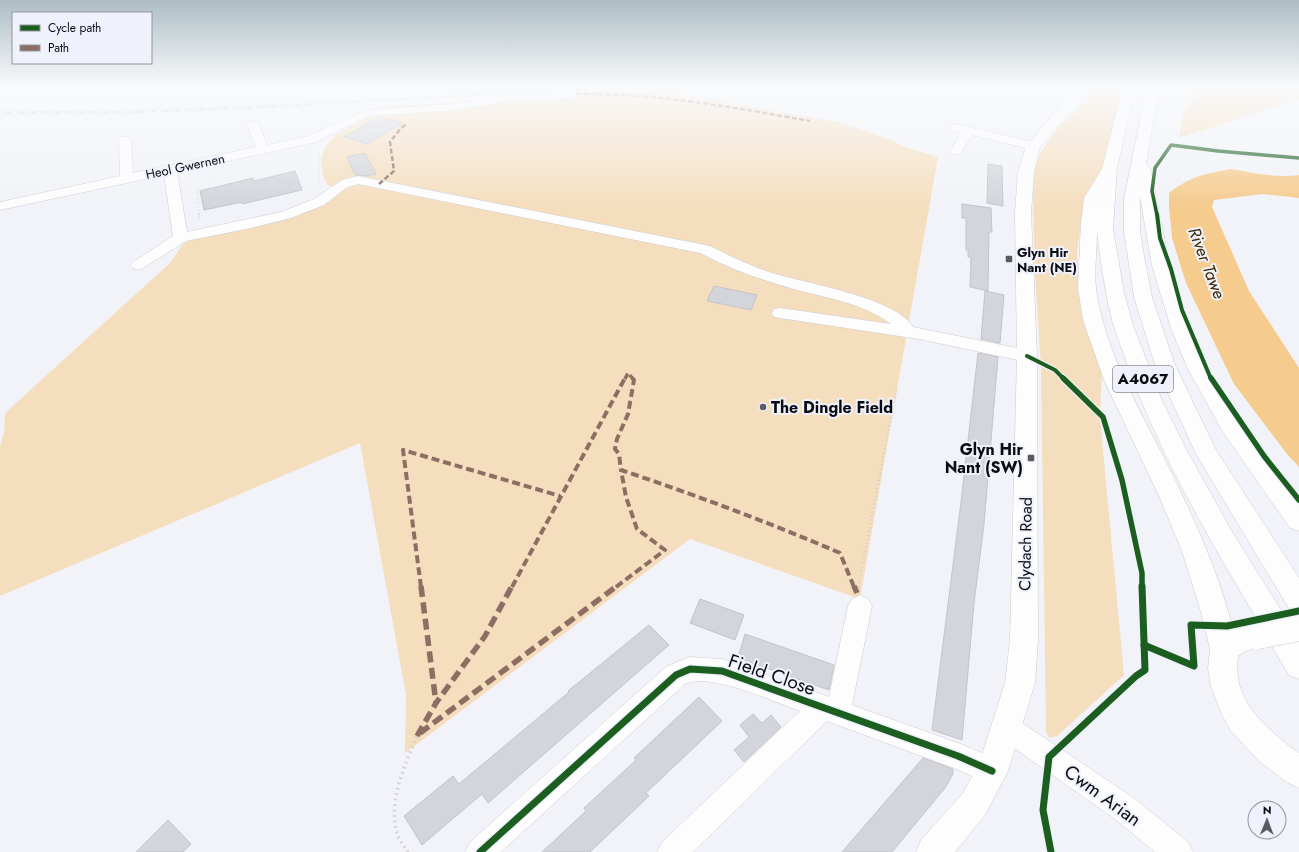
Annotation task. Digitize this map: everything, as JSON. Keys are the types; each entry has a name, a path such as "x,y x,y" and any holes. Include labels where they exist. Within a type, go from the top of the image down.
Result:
{"main road":[{"name":"Clydach Road","path":"933,852 974,804 992,771 1020,683 1024,640 1027,356 1023,213 1026,172 1033,146 1050,127"},
{"name":"A4067","path":"1120,127 1110,168 1105,229 1115,293 1122,324 1150,398 1175,451 1225,543 1299,665"},
{"name":"A4067","path":"1145,127 1132,199 1132,231 1141,290 1152,328 1165,365 1207,454 1299,601"},
{"path":"1140,153 1161,266 1182,331 1198,369 1232,426 1299,521"},
{"path":"1110,168 1092,198 1089,222 1087,288 1093,320 1114,380 1171,496 1195,551 1215,612 1224,649 1221,662 1229,698 1241,720 1258,741 1294,772"},
{"path":"1224,649 1238,640 1257,634 1299,626"}],"street":[{"path":"254,127 263,149"},
{"name":"Heol Gwernen","path":"0,206 312,139 339,127"},
{"path":"956,128 1033,146"},
{"path":"956,152 968,131"},
{"path":"125,140 127,178"},
{"path":"170,169 181,238"},
{"path":"138,265 181,238 288,215 322,201 350,180 358,180 705,249 727,261 763,275 800,286 836,294 886,312 903,324 907,332"},
{"path":"780,313 907,332 1027,356"},
{"path":"672,852 830,710 860,606"},
{"name":"Field Close","path":"480,852 676,675 690,669 722,671 958,756 992,771"},
{"name":"Cwm Arian","path":"1006,727 1125,809 1178,852"}],"path":[{"path":"329,132 319,149 319,186 337,189"},
{"path":"201,233 197,190 209,188 209,182"},
{"path":"860,606 857,593 897,387"},
{"path":"408,852 397,834 395,811 400,780 417,736"}],"shaded area":[{"path":"350,127 853,127 889,139 907,148 938,157 860,599 690,539 405,753 406,695 360,443 0,596 0,446 4,432 5,413 170,263 183,244 201,233 288,215 336,189 328,185 323,176 321,160 324,149 335,135"},
{"path":"1058,127 1114,127 1102,170 1089,189 1084,203 1077,252 1079,297 1102,363 1100,418 1124,675 1057,736 1049,738 1046,731 1041,368 1034,257 1033,174 1039,155"},
{"path":"1181,127 1214,127 1179,138"}],"water":[{"name":"River Tawe","path":"1231,169 1274,175 1299,175 1299,198 1262,194 1214,200 1212,207 1249,291 1299,368 1299,467 1287,454 1234,384 1186,283 1172,238 1169,193 1198,176"}],"building":[{"path":"362,127 397,127 367,144 344,137"},
{"path":"365,153 376,174 365,176 355,175 347,157"},
{"path":"988,164 1002,166 1003,206 987,203"},
{"path":"295,171 302,190 242,204 242,202 204,210 200,191 253,178 254,181"},
{"path":"962,204 991,208 992,232 989,232 988,291 970,287 971,257 968,257 968,250 966,250 966,218 962,218"},
{"path":"714,286 757,295 751,310 707,301"},
{"path":"985,291 1004,295 1000,343 981,339"},
{"path":"978,353 998,357 984,524 974,603 962,740 932,730"},
{"path":"700,599 744,615 735,640 690,623"},
{"path":"649,625 669,645 488,803 482,794 422,845 404,816 453,776 459,784 569,692 568,691"},
{"path":"745,634 834,665 829,690 738,658"},
{"path":"699,697 722,721 646,793 649,796 590,852 542,852 586,811 584,808 636,760 634,758"},
{"path":"753,714 762,723 771,715 781,727 744,762 734,750 749,737 740,725"},
{"path":"923,758 953,769 953,774 945,788 892,852 842,852"},
{"path":"168,820 191,844 183,852 136,852"}],"marked path":[{"path":"379,184 394,171 390,142 403,127"},
{"path":"417,736 436,703 485,636 628,373 634,380 628,414 617,439 615,449 619,454 621,470 690,493 786,530 840,553 857,593"},
{"path":"436,703 403,450 560,496"},
{"path":"420,733 665,550 637,529 626,497 621,470"}],"cycle path":[{"path":"1299,158 1218,151 1171,145 1155,168 1152,191 1156,206 1160,238 1171,269 1182,310 1211,378 1264,456 1299,500"},
{"path":"1027,356 1055,370 1103,417 1122,480 1142,573 1145,670 1136,676 1049,757 1043,810 1051,852"},
{"path":"1144,645 1194,666 1191,625 1227,626 1299,611"},
{"path":"480,852 676,675 690,669 722,671 958,756 992,771"}],"place":[{"name":"Glyn Hir Nant (NE)","path":"1009,259"},
{"name":"The Dingle Field","path":"763,407"},
{"name":"Glyn Hir Nant (SW)","path":"1031,458"}]}
